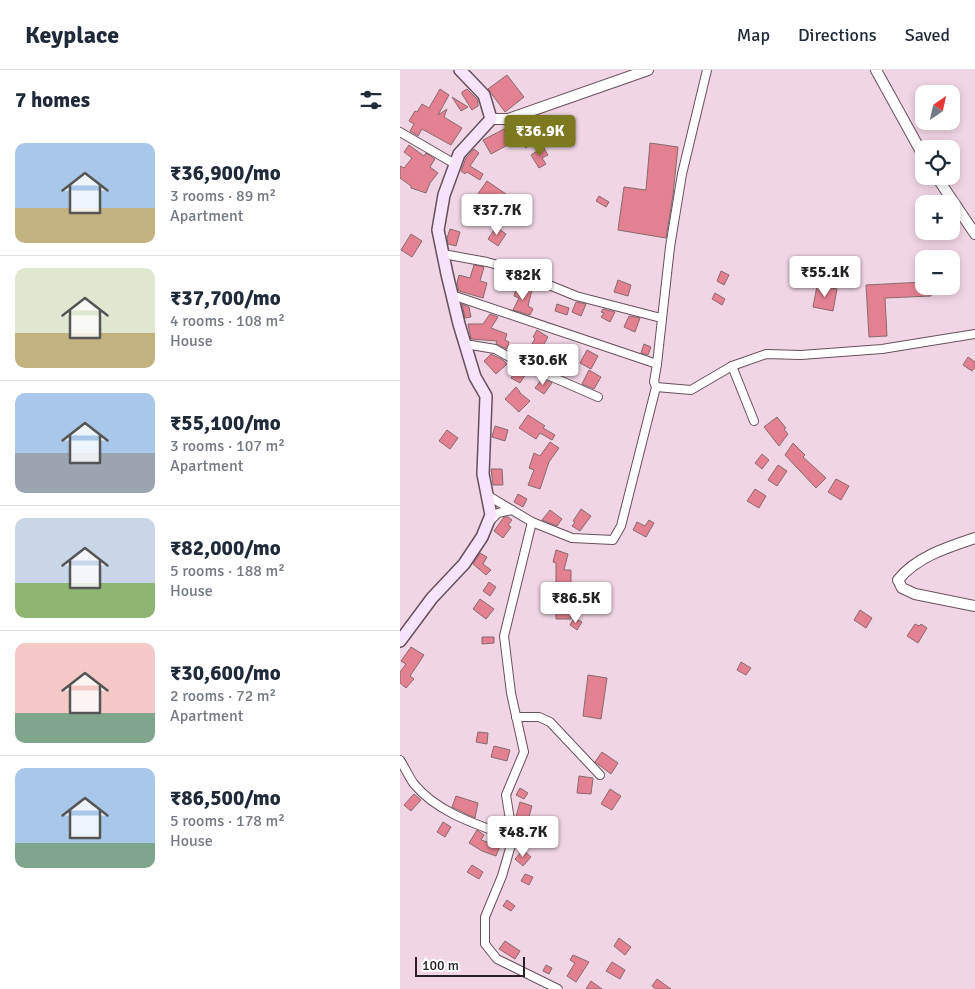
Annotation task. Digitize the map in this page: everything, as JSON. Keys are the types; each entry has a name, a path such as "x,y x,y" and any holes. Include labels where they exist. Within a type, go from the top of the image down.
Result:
{"main road":[{"path":"400,641 432,598 464,564 482,538 491,515 483,474 486,396 475,377 465,344 438,230 444,195 459,154 490,118 484,95 460,70"}],"street":[{"path":"490,118 508,119 648,70"},
{"path":"487,495 532,522 572,538 613,540 622,526 656,387 654,382 670,247 682,174 708,70"},
{"path":"876,70 915,144"},
{"path":"400,132 455,164"},
{"path":"942,185 975,234"},
{"path":"443,254 506,267 576,296 661,318"},
{"path":"452,294 657,364"},
{"path":"656,387 691,390 732,366 766,354 801,355 882,349 975,334"},
{"path":"465,344 495,349 518,362 598,397"},
{"path":"732,366 754,420"},
{"path":"487,524 498,514 512,510"},
{"path":"532,522 504,636 511,693 524,752 506,795 513,838 502,876 485,918 485,944 497,959 558,989"},
{"path":"975,538 937,551 903,574 898,580 902,588 915,594 975,606"},
{"path":"516,717 539,717 550,722 600,775"},
{"path":"400,760 414,784 435,803 460,818 513,838"}],"building":[{"path":"507,75 524,97 505,112 488,89"},
{"path":"440,89 449,95 438,115 447,109 444,117 462,128 451,145 422,129 418,136 410,131 414,124 409,121 415,111 417,112 422,104 429,108"},
{"path":"467,89 478,102 478,106 472,110 462,94"},
{"path":"452,97 468,107 461,111"},
{"path":"524,121 529,125 522,135 531,142 526,148 517,140 491,154 483,140 504,129 508,136 519,122"},
{"path":"650,143 678,147 666,238 618,230 624,187 646,190"},
{"path":"409,145 424,156 426,153 435,159 430,167 438,173 430,183 426,193 411,188 400,178 400,166 404,168 412,158 404,152"},
{"path":"543,147 548,155 542,158 546,164 539,168 531,155"},
{"path":"474,149 479,153 470,166 483,174 480,180 467,172 465,174 461,171 466,158"},
{"path":"487,181 506,194 494,212 475,198"},
{"path":"599,196 609,202 606,207 596,201"},
{"path":"524,207 532,210 529,219 521,216"},
{"path":"496,227 506,234 498,246 488,239"},
{"path":"450,229 460,232 456,246 448,244 447,238"},
{"path":"411,234 422,241 412,257 401,250"},
{"path":"538,263 546,268 541,276 532,272"},
{"path":"474,265 484,267 480,281 487,283 483,298 459,291 457,283 459,275 470,278"},
{"path":"793,267 811,272 809,280 791,274"},
{"path":"721,271 729,275 724,285 717,281"},
{"path":"618,280 631,285 628,296 614,292"},
{"path":"915,282 915,295 931,296 885,298 887,336 869,337 866,285"},
{"path":"517,286 532,290 528,306 533,309 530,315 513,310 519,298 514,296"},
{"path":"817,286 837,289 833,311 813,307"},
{"path":"715,293 725,299 722,305 712,299"},
{"path":"576,302 586,304 581,316 572,312"},
{"path":"462,304 469,307 471,317 465,318"},
{"path":"557,304 569,308 567,315 555,311"},
{"path":"603,309 615,312 610,322 601,317 604,313 601,312"},
{"path":"490,314 498,317 491,328 507,334 505,340 509,342 507,349 496,344 497,341 471,339 468,324 483,324"},
{"path":"629,316 640,318 635,332 624,327"},
{"path":"537,330 548,337 533,363 523,358 535,339 533,337"},
{"path":"644,344 651,347 648,355 641,353"},
{"path":"587,350 598,356 591,369 580,363"},
{"path":"491,354 507,364 496,374 484,361"},
{"path":"551,355 558,360 551,370 544,366"},
{"path":"968,357 975,362 975,367 972,371 963,365"},
{"path":"517,368 527,372 520,383 511,378"},
{"path":"589,370 601,377 594,389 582,384"},
{"path":"542,379 552,383 544,394 535,388"},
{"path":"516,387 530,401 519,412 505,399"},
{"path":"528,415 545,426 543,428 555,435 552,440 540,433 536,439 519,428"},
{"path":"777,417 786,428 784,429 788,434 779,446 764,427"},
{"path":"495,426 508,430 505,441 492,437"},
{"path":"447,430 458,438 450,449 439,441"},
{"path":"550,442 559,448 549,462 540,489 528,485 534,470 529,468 534,453 540,456"},
{"path":"793,443 805,455 803,457 826,478 816,488 785,455"},
{"path":"762,454 769,460 762,469 755,463"},
{"path":"778,465 787,471 777,486 768,480"},
{"path":"491,469 502,469 503,485 493,485"},
{"path":"836,479 849,486 841,500 828,492"},
{"path":"755,489 766,496 759,508 747,501"},
{"path":"518,494 527,499 523,507 514,502"},
{"path":"581,509 591,516 580,531 572,526"},
{"path":"550,510 562,519 557,526 542,520"},
{"path":"504,517 512,520 508,525 511,527 503,538 494,531"},
{"path":"649,520 654,523 646,537 633,530 637,522 645,526"},
{"path":"556,550 568,554 564,570 571,570 571,619 556,619 556,563 553,562"},
{"path":"480,553 487,557 483,564 491,570 486,575 473,564"},
{"path":"489,582 496,587 490,596 483,591"},
{"path":"480,599 494,609 486,619 473,609"},
{"path":"860,610 872,618 866,628 854,620"},
{"path":"574,618 582,622 577,630 570,625"},
{"path":"915,624 919,626 921,624 927,628 918,643 907,636"},
{"path":"482,637 494,637 494,643 482,644"},
{"path":"411,647 424,655 410,676 414,679 406,688 400,683 400,672 406,664 401,661"},
{"path":"741,662 751,668 746,675 737,670"},
{"path":"588,675 607,678 601,719 583,716"},
{"path":"478,732 488,733 487,744 476,742"},
{"path":"494,746 510,750 507,761 491,757"},
{"path":"602,752 618,763 611,774 595,762"},
{"path":"579,776 593,778 591,794 577,793"},
{"path":"520,788 528,793 524,799 516,795"},
{"path":"610,789 621,796 612,810 601,804"},
{"path":"414,794 421,800 411,811 404,805"},
{"path":"456,796 478,803 475,818 452,807"},
{"path":"520,802 532,806 526,827 537,831 534,842 519,838 518,832 521,819 516,817"},
{"path":"443,822 451,827 445,837 437,832"},
{"path":"477,830 484,835 481,840 500,846 496,856 482,851 469,843"},
{"path":"523,850 531,857 523,866 515,859"},
{"path":"472,865 483,872 479,879 467,872"},
{"path":"525,874 533,877 529,885 521,881"},
{"path":"507,900 515,906 511,911 503,906"},
{"path":"619,938 631,947 625,955 614,946"},
{"path":"505,941 520,951 515,959 499,949"},
{"path":"573,955 589,962 576,982 567,976 575,963 570,960"},
{"path":"612,962 625,970 620,979 606,971"},
{"path":"546,965 552,968 549,974 543,971"},
{"path":"657,979 671,989 656,989 652,986"},
{"path":"591,981 602,989 586,989"}]}
